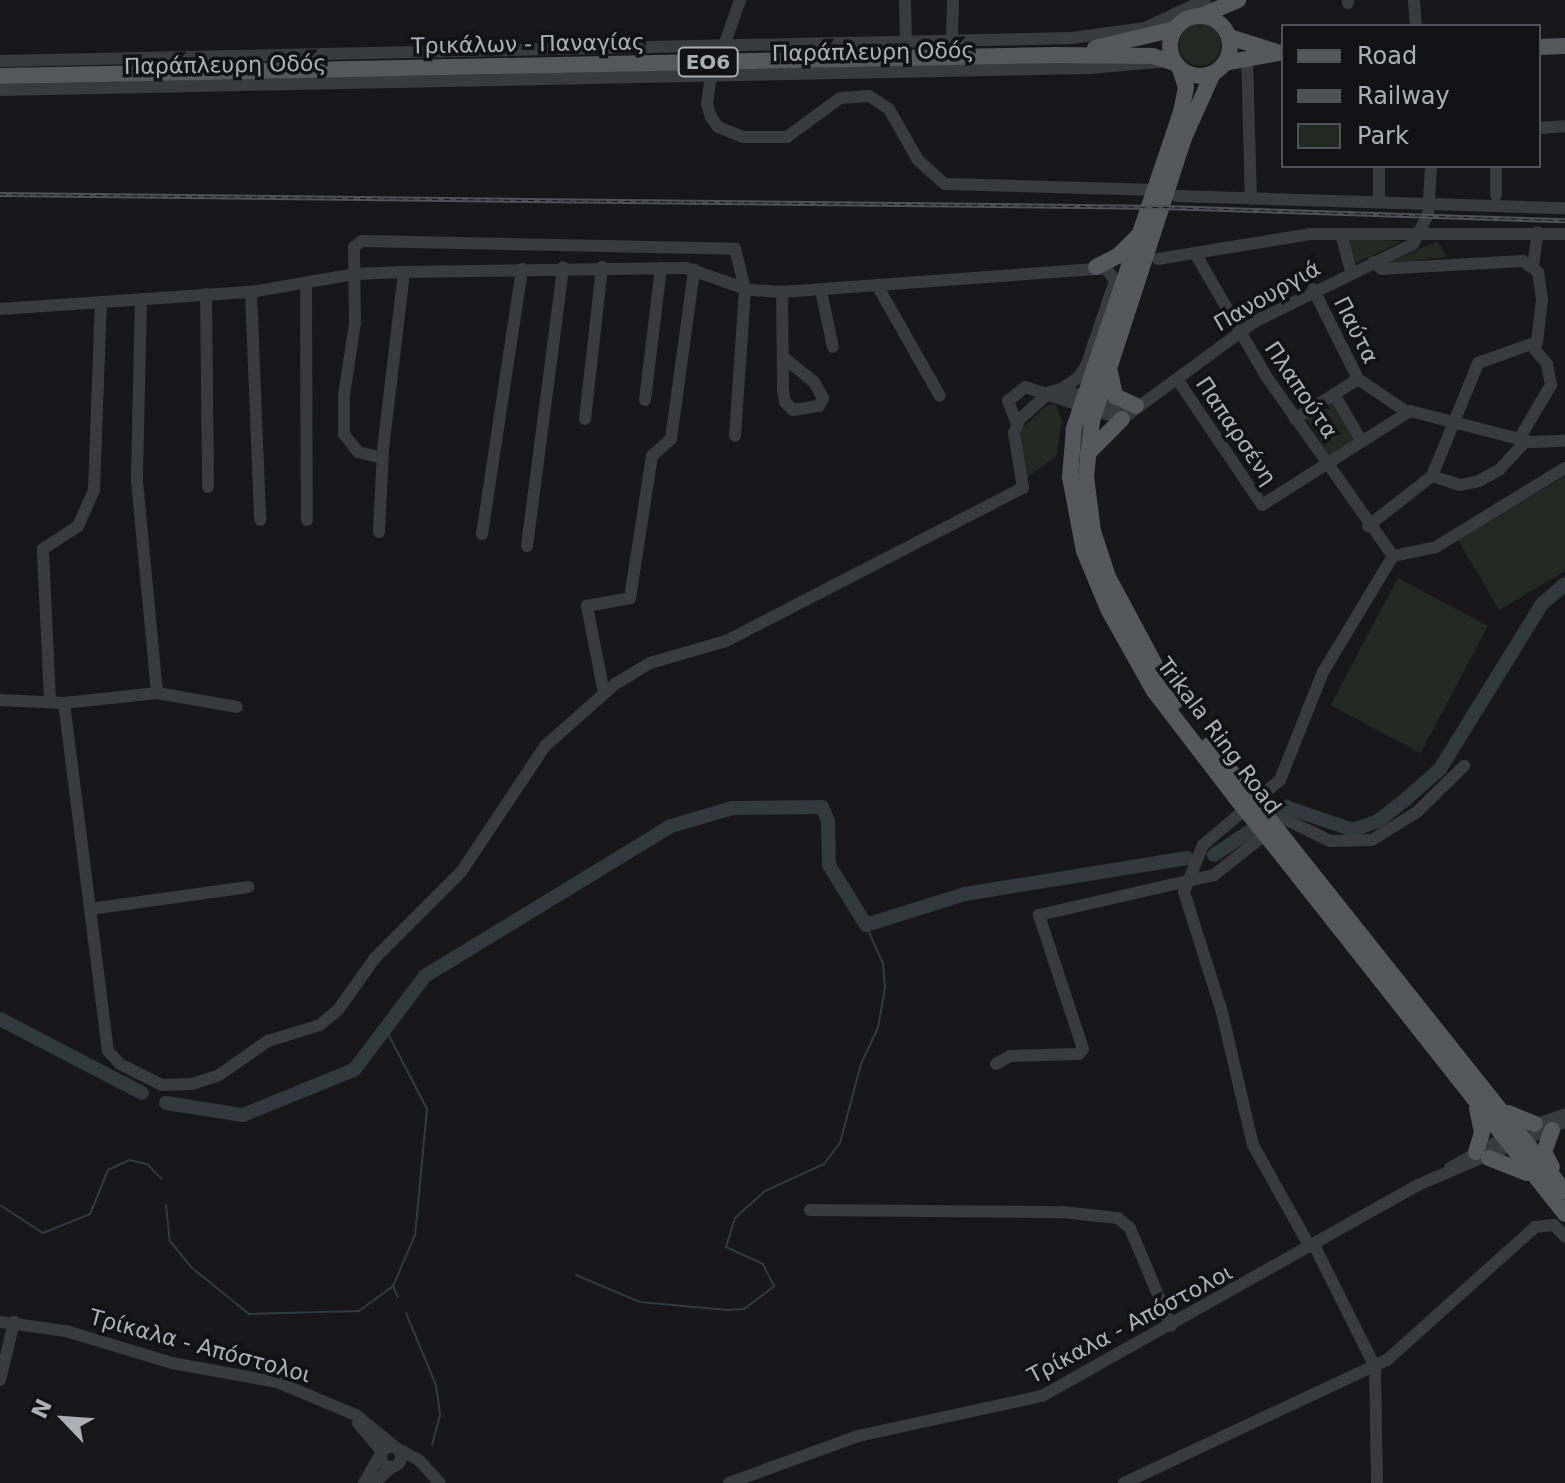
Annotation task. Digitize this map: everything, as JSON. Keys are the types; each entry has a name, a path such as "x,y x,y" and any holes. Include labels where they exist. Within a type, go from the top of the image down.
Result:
{"main road":[{"name":"ΕΟ6","path":"1175,29 1204,8 1239,0"},
{"name":"ΕΟ6","path":"1175,64 1196,76 1219,68 1239,0"},
{"path":"1204,8 1228,34 1280,52"},
{"path":"1175,29 1170,46 1175,64"},
{"name":"Τρικάλων - Παναγίας","path":"1056,55 1175,29"},
{"path":"1541,47 1565,46"},
{"path":"1219,68 1247,58 1280,52"},
{"name":"Τρικάλων - Παναγίας","path":"0,76 270,64 359,69 1056,55 1175,64"},
{"path":"347,56 359,69"},
{"name":"Trikala Ring Road","path":"1175,64 1185,98 1144,228 1076,403 1069,458 1071,487 1096,583 1154,691 1241,794 1563,1199"},
{"name":"Trikala Ring Road","path":"1076,403 1110,370 1184,138 1219,68"},
{"path":"1096,267 1125,251 1144,228"},
{"path":"1110,370 1115,396 1139,406"},
{"name":"Trikala Ring Road","path":"1076,403 1087,455 1093,531 1120,605 1164,686 1241,794"},
{"path":"1087,455 1122,419"},
{"path":"1479,1092 1507,1112 1551,1126 1544,1152 1563,1199"},
{"path":"1479,1092 1482,1155 1523,1170 1563,1199"}],"street":[{"path":"724,46 740,0"},
{"path":"905,0 906,42"},
{"path":"952,41 953,0"},
{"path":"1414,0 1416,24"},
{"name":"Παράπλευρη Οδός","path":"0,61 270,64 347,56 1124,39 1204,8"},
{"path":"1247,58 1251,199"},
{"name":"Παράπλευρη Οδός","path":"0,90 1175,64"},
{"path":"711,75 707,104 711,117 718,127 743,137 787,137 840,98 869,96 889,109 925,169 945,184 1156,190"},
{"path":"1541,128 1565,126"},
{"path":"1379,168 1379,202"},
{"path":"1421,236 1429,203 1431,168"},
{"path":"1496,168 1496,195"},
{"path":"1177,196 1565,208"},
{"path":"1158,259 1286,237 1341,234 1451,237 1486,230 1565,234"},
{"path":"1368,526 1432,476 1478,363 1532,346 1540,335 1542,300 1533,266 1538,232"},
{"path":"1341,234 1351,272"},
{"name":"Πανουργιά","path":"1122,419 1239,332 1313,289 1421,236"},
{"path":"1451,237 1457,263"},
{"path":"382,458 358,452 344,434 358,242 733,248 745,289 735,436"},
{"path":"482,534 529,244"},
{"name":"Πλαπούτα","path":"1195,253 1239,332 1295,419 1381,545 1393,556"},
{"path":"1373,262 1382,269 1508,259 1533,266"},
{"path":"0,309 251,292 355,274 404,272 563,267 661,268 694,270 745,289 782,292 878,287 1096,267 1111,271 1114,284 1084,369 1076,403"},
{"path":"527,546 563,267"},
{"path":"585,419 602,267"},
{"path":"645,400 661,268"},
{"path":"604,693 587,606 630,598 652,456 671,439 694,270"},
{"path":"379,532 382,458 404,272"},
{"path":"306,283 307,520"},
{"path":"878,287 940,396"},
{"name":"Παύτα","path":"1313,289 1358,379 1407,412"},
{"path":"821,291 833,347"},
{"path":"251,292 260,520"},
{"path":"782,292 784,358"},
{"path":"206,294 208,487"},
{"path":"141,299 137,481 157,693"},
{"path":"50,700 43,549 78,526 94,490 101,302"},
{"path":"1432,476 1460,485 1479,481 1499,470 1522,440 1551,385 1547,364 1532,346"},
{"name":"Παπαρσένη","path":"1177,379 1262,505 1326,462"},
{"path":"1295,419 1358,379"},
{"path":"64,703 108,1051 120,1064 162,1085 192,1084 219,1075 244,1053 320,1025 338,1010 375,958 461,872 545,746 604,693 650,663 726,641 1023,488 1013,445 1017,424 1008,409 1011,395 1025,387 1122,419"},
{"path":"1334,394 1361,440"},
{"path":"1017,424 1076,403 1139,406"},
{"path":"1326,462 1407,412 1522,440 1565,441"},
{"path":"1377,1483 1375,1367 1312,1246 1253,1145 1218,999 1190,922 1188,874 1203,845 1280,780 1337,644 1393,556 1436,547 1565,468"},
{"path":"0,700 64,703 157,693 237,707"},
{"path":"996,1064 1004,1057 1079,1054 1083,1049 1039,915 1188,874 1218,872 1285,819 1330,841 1381,836 1440,793 1464,766"},
{"path":"90,909 248,887"},
{"name":"Τρίκαλα - Απόστολοι","path":"729,1483 858,1436 1025,1403 1171,1326 1438,1176 1551,1126 1565,1114"},
{"path":"810,1210 1062,1212 1118,1218 1130,1228 1171,1326"},
{"path":"1124,1483 1375,1367 1535,1227 1554,1225 1565,1237"},
{"path":"0,1380 7,1322"},
{"name":"Τρίκαλα - Απόστολοι","path":"7,1322 66,1331 172,1363 277,1382 372,1425 440,1483"},
{"name":"Τρίκαλα - Απόστολοι","path":"340,1408 394,1466"},
{"path":"364,1483 381,1454 396,1448 401,1456 374,1483"},
{"path":"394,1466 409,1463 428,1470"}],"green space":[{"path":"1200,24 1215,30 1221,45 1215,60 1200,66 1185,60 1179,45 1185,30"},
{"path":"1345,238 1399,241 1401,242 1352,265"},
{"path":"1437,241 1447,257 1391,262"},
{"path":"1331,400 1356,439 1330,455 1305,417"},
{"path":"1056,404 1062,421 1056,457 1023,480 1017,433 1047,405"},
{"path":"1565,476 1565,571 1499,610 1458,540"},
{"path":"1398,578 1488,626 1420,753 1330,705"}],"waterway":[{"path":"1214,855 1286,807 1353,830 1378,821 1440,769 1542,604 1565,584"},
{"path":"166,1103 243,1115 354,1070 425,976 671,826 732,808 822,807 828,821 829,865 866,925 965,894 1187,858"},
{"path":"576,1275 640,1302 727,1310 744,1309 774,1286 763,1264 726,1247 735,1218 765,1191 824,1164 840,1143 861,1064 878,1028 885,987 883,964 866,925"},
{"path":"0,1019 142,1093"},
{"path":"385,1028 427,1109 415,1235 393,1286 398,1297"},
{"path":"0,1205 43,1233 90,1214 108,1170 129,1160 147,1164 162,1179"},
{"path":"166,1205 170,1241 192,1268 249,1314 359,1311 393,1286"},
{"path":"406,1313 436,1385 440,1415 432,1445"}],"railway":[{"path":"0,194 1163,207 1565,220"}]}
